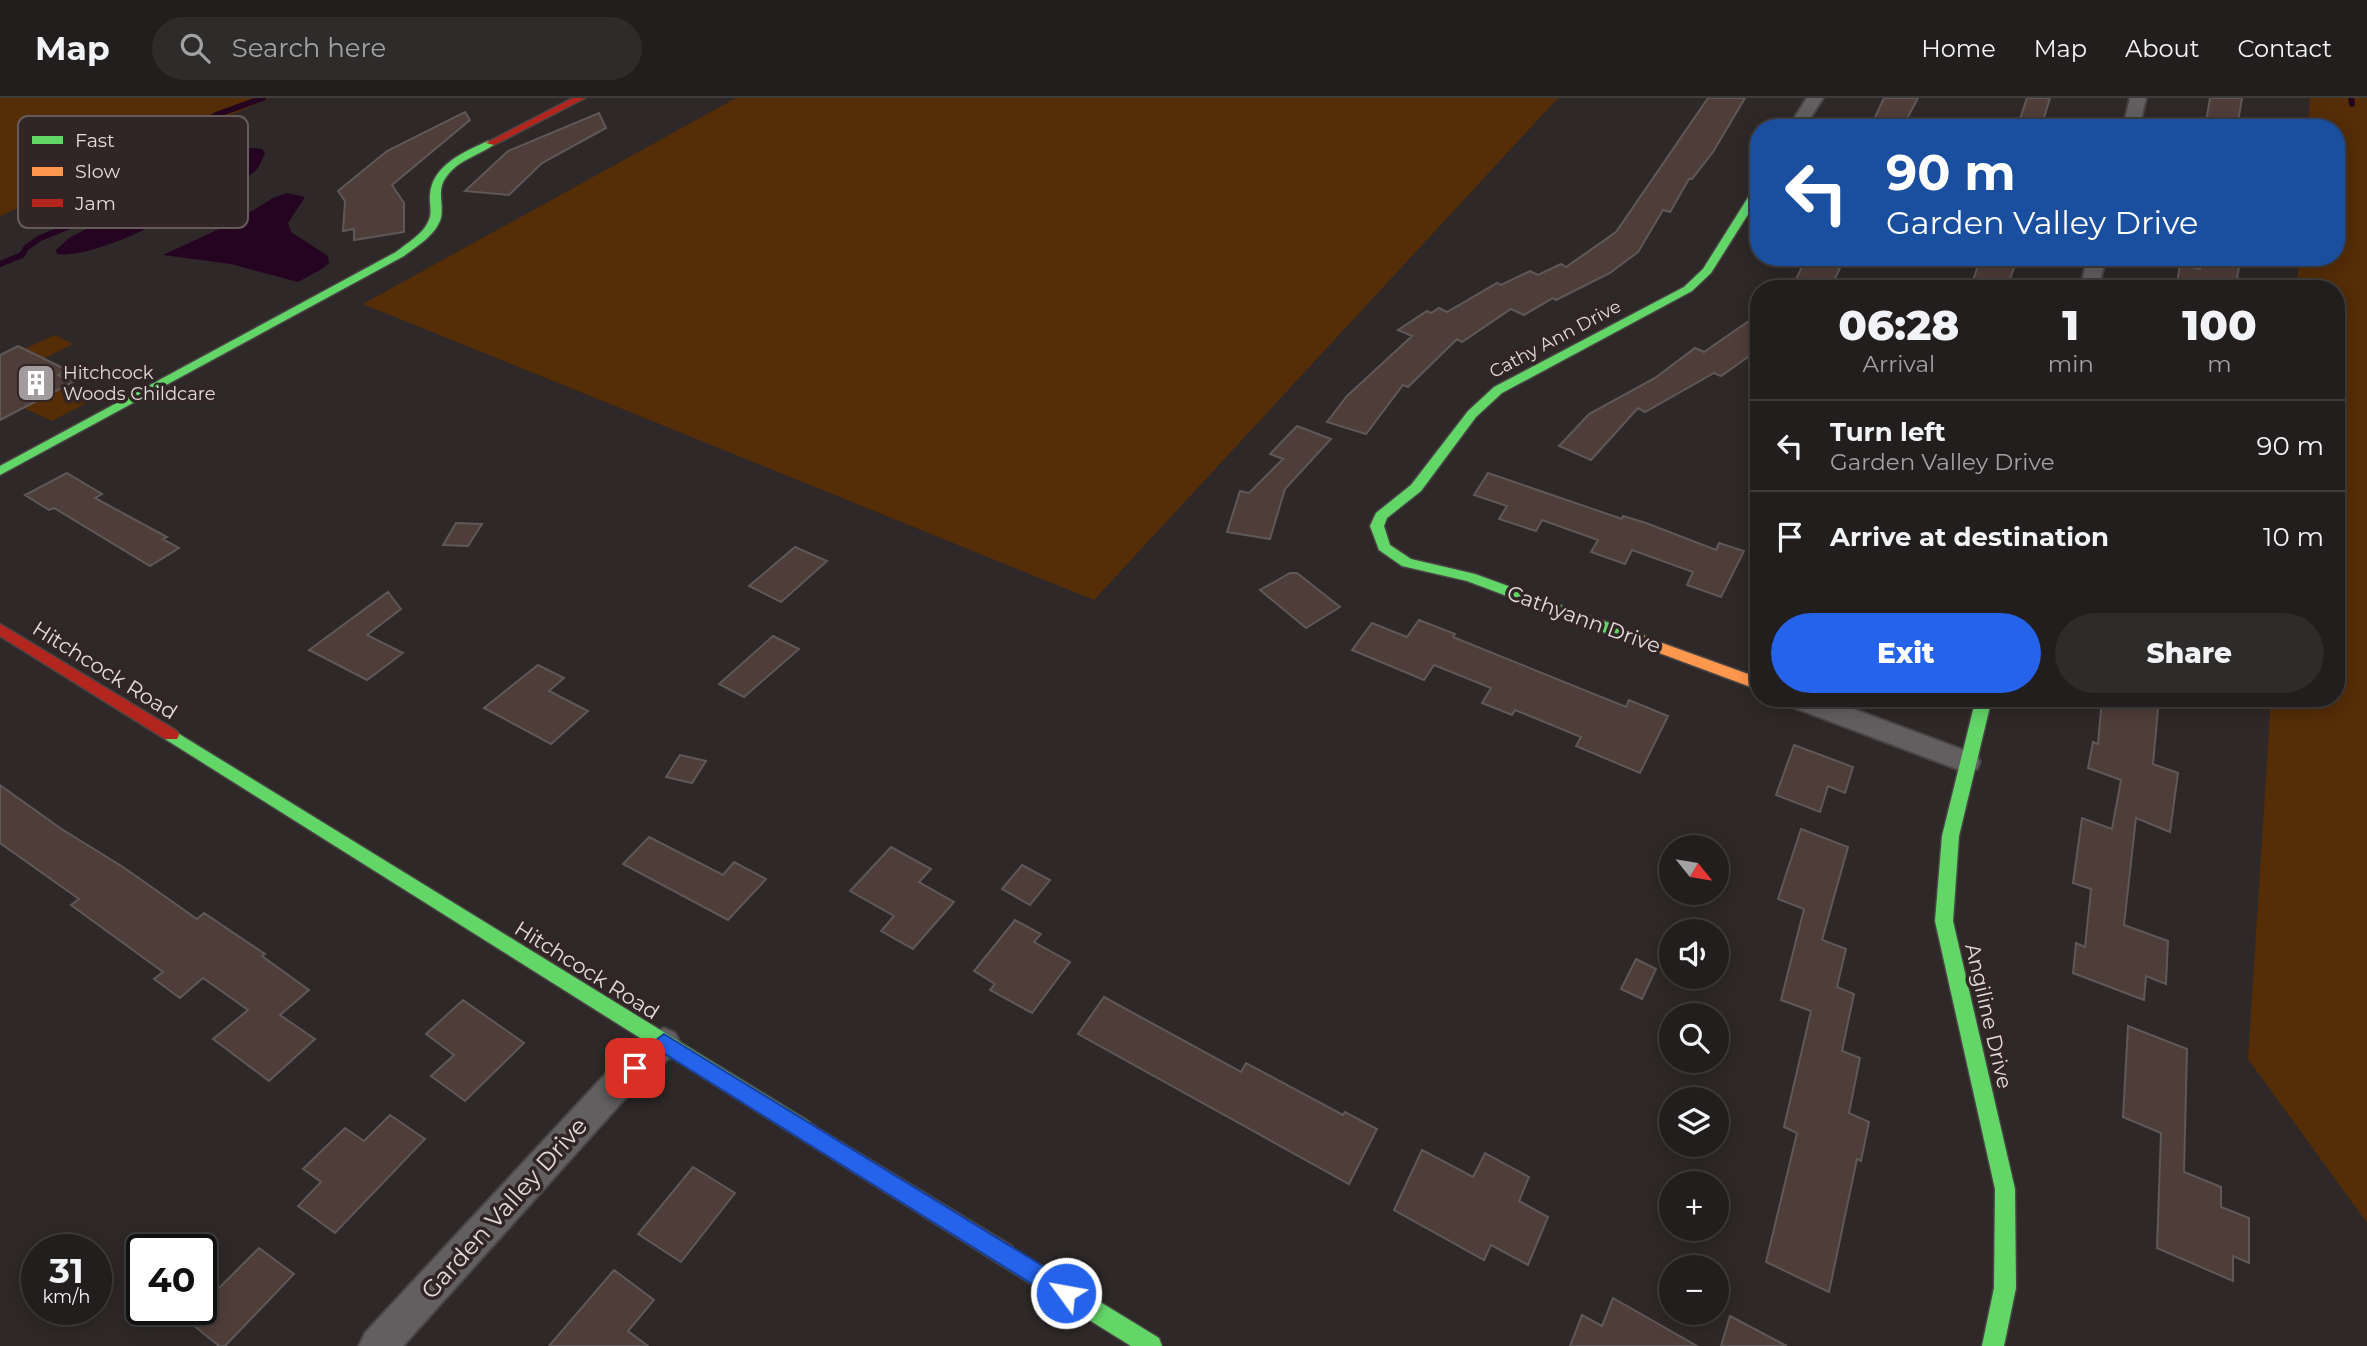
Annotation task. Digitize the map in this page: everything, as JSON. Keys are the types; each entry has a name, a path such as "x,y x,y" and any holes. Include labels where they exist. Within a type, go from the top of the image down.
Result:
{"street":[{"path":"0,471 400,254 418,242 436,218 435,191 446,170 459,159 580,98"},
{"path":"1802,119 1815,98"},
{"path":"2133,119 2138,98"},
{"name":"Cathy Ann Drive","path":"1407,563 1384,547 1377,526 1381,516 1416,488 1483,402 1528,372 1688,289 1707,271 1750,202"},
{"name":"Cathyann Drive","path":"1407,563 1470,577 1750,681"},
{"name":"Hitchcock Road","path":"0,629 1152,1346"},
{"path":"1820,707 1967,762"},
{"name":"Angiline Drive","path":"1982,707 1947,842 1943,891 1944,921 2005,1189 2005,1288 1993,1346"},
{"name":"Garden Valley Drive","path":"378,1346 620,1081 664,1043"}],"shaded area":[{"path":"0,98 270,98 229,116 18,116 18,208 0,216"},
{"path":"736,98 1558,98 1094,600 363,304"},
{"path":"2310,98 2367,98 2367,1223 2248,1059 2270,707 2345,707 2345,280 2298,280 2298,266 2345,266 2345,119 2309,119"},
{"path":"248,149 262,149 265,153 257,169 248,177"},
{"path":"287,193 305,197 288,223 291,232 328,256 329,263 322,269 298,282 231,264 163,255 221,228 248,228 248,213"},
{"path":"88,228 148,228 98,248 57,254 56,250 69,238"},
{"path":"55,335 73,344 43,359 24,349"},
{"path":"70,384 92,400 52,421 24,408"}],"building":[{"path":"1708,98 1745,98 1713,152 1692,179 1689,179 1670,212 1663,210 1638,252 1610,273 1556,300 1553,298 1524,315 1511,309 1462,342 1457,339 1408,387 1403,385 1366,434 1327,422 1347,396 1412,336 1398,330 1427,311 1431,313 1439,308 1447,312 1497,283 1501,285 1530,271 1538,275 1561,264 1566,267 1616,232"},
{"path":"1884,98 1918,98 1907,119 1874,119"},
{"path":"2027,98 2050,98 2044,119 2020,119"},
{"path":"2210,98 2242,98 2238,119 2206,119"},
{"path":"465,112 470,120 392,185 404,203 404,232 354,240 354,229 343,231 345,201 338,191 387,151"},
{"path":"599,113 606,128 542,163 509,195 465,191 508,151"},
{"path":"1802,266 1841,266 1834,280 1796,280"},
{"path":"1978,266 2015,266 2009,280 1973,280"},
{"path":"2180,266 2200,269 2200,266 2239,266 2237,278 2245,280 2177,280"},
{"path":"1750,320 1750,355 1721,376 1714,373 1645,412 1638,408 1591,460 1559,446 1589,414 1655,378 1695,348 1704,352"},
{"name":"Hitchcock Woods Childcare","path":"18,346 67,370 58,375 73,382 0,420 0,355"},
{"path":"1297,426 1331,439 1285,489 1270,539 1227,532 1240,491 1249,493 1283,459 1270,454"},
{"path":"67,473 102,494 95,498 167,537 163,539 179,548 150,566 54,508 49,510 25,495"},
{"path":"1488,473 1622,519 1623,516 1646,523 1716,550 1719,543 1744,551 1721,597 1687,585 1693,572 1632,550 1625,564 1591,552 1598,540 1542,520 1536,531 1499,519 1507,506 1474,495"},
{"path":"456,523 482,524 468,546 443,545"},
{"path":"795,547 827,561 781,602 749,586"},
{"path":"1290,573 1297,573 1340,607 1306,628 1260,590"},
{"path":"388,592 401,609 367,635 403,653 367,680 309,650"},
{"path":"1419,620 1455,634 1453,637 1626,707 1629,700 1668,716 1640,773 1576,746 1581,737 1515,710 1512,715 1482,703 1491,688 1434,665 1424,680 1352,650 1372,623 1407,637"},
{"path":"773,636 799,649 744,697 719,684"},
{"path":"538,665 564,678 549,691 588,711 551,744 484,708"},
{"path":"2101,707 2158,707 2153,764 2178,773 2170,832 2136,818 2124,925 2168,941 2166,984 2146,976 2144,1000 2073,973 2076,943 2085,947 2091,889 2073,883 2082,818 2112,829 2121,780 2088,768 2093,742 2098,744"},
{"path":"1794,745 1853,767 1845,793 1828,786 1820,812 1776,795"},
{"path":"680,755 706,761 692,783 666,777"},
{"path":"0,785 197,919 204,913 265,954 262,956 309,990 280,1015 315,1039 269,1081 213,1039 248,1010 203,978 180,998 154,979 163,972 71,905 79,899 0,843"},
{"path":"1801,829 1848,847 1822,940 1846,949 1837,987 1854,994 1842,1051 1860,1058 1849,1113 1869,1122 1861,1161 1857,1159 1829,1292 1766,1262 1797,1133 1784,1127 1811,1011 1781,1000 1804,909 1778,899"},
{"path":"649,837 723,875 734,862 766,879 728,920 623,864"},
{"path":"891,847 931,869 919,882 954,902 913,949 881,931 894,916 850,891"},
{"path":"1022,865 1050,880 1030,905 1002,889"},
{"path":"1015,920 1041,934 1034,942 1070,962 1032,1013 990,990 995,984 974,971"},
{"path":"1636,959 1656,969 1642,999 1621,989"},
{"path":"1104,997 1241,1072 1246,1063 1343,1115 1345,1112 1377,1129 1349,1184 1078,1034"},
{"path":"463,1000 524,1043 465,1101 431,1076 454,1055 426,1034"},
{"path":"2128,1026 2187,1049 2184,1172 2221,1187 2221,1207 2249,1218 2249,1263 2233,1256 2233,1281 2157,1248 2161,1133 2123,1117"},
{"path":"390,1115 425,1139 335,1233 298,1206 321,1182 303,1169 345,1128 364,1141"},
{"path":"1422,1150 1473,1177 1485,1153 1529,1177 1519,1201 1548,1217 1528,1265 1491,1245 1484,1260 1394,1210"},
{"path":"693,1167 735,1193 681,1262 638,1234"},
{"path":"259,1248 294,1274 225,1346 219,1346 193,1325 217,1325 217,1290"},
{"path":"614,1270 654,1300 628,1331 648,1346 549,1346"},
{"path":"1613,1298 1697,1346 1570,1346 1582,1315 1602,1326"},
{"path":"1730,1316 1787,1346 1721,1346"}],"waterway":[{"path":"215,116 263,98"},
{"path":"2351,98 2352,104"},
{"path":"0,264 22,255 26,248 40,238 65,228"}],"traffic: fast":[{"path":"0,471 400,254 433,224 436,213 435,192 442,174 456,161 491,143"},
{"path":"1640,640 1470,577 1407,563 1384,547 1377,526 1381,516 1416,488 1472,414 1498,390 1688,289 1707,271 1750,202"},
{"path":"1982,707 1951,836 1944,921 2005,1189 2005,1288 1993,1346"},
{"path":"171,735 803,1129"},
{"path":"1004,1254 1151,1346"}],"traffic: slow":[{"path":"1640,640 1750,681"}],"traffic: jam":[{"path":"491,143 580,98"},
{"path":"0,629 171,735"},
{"path":"803,1129 1004,1254"}],"place":[{"name":"Hitchcock Woods Childcare","path":"36,383"}],"route":[{"path":"635,1068 664,1043 1066,1293"}]}
